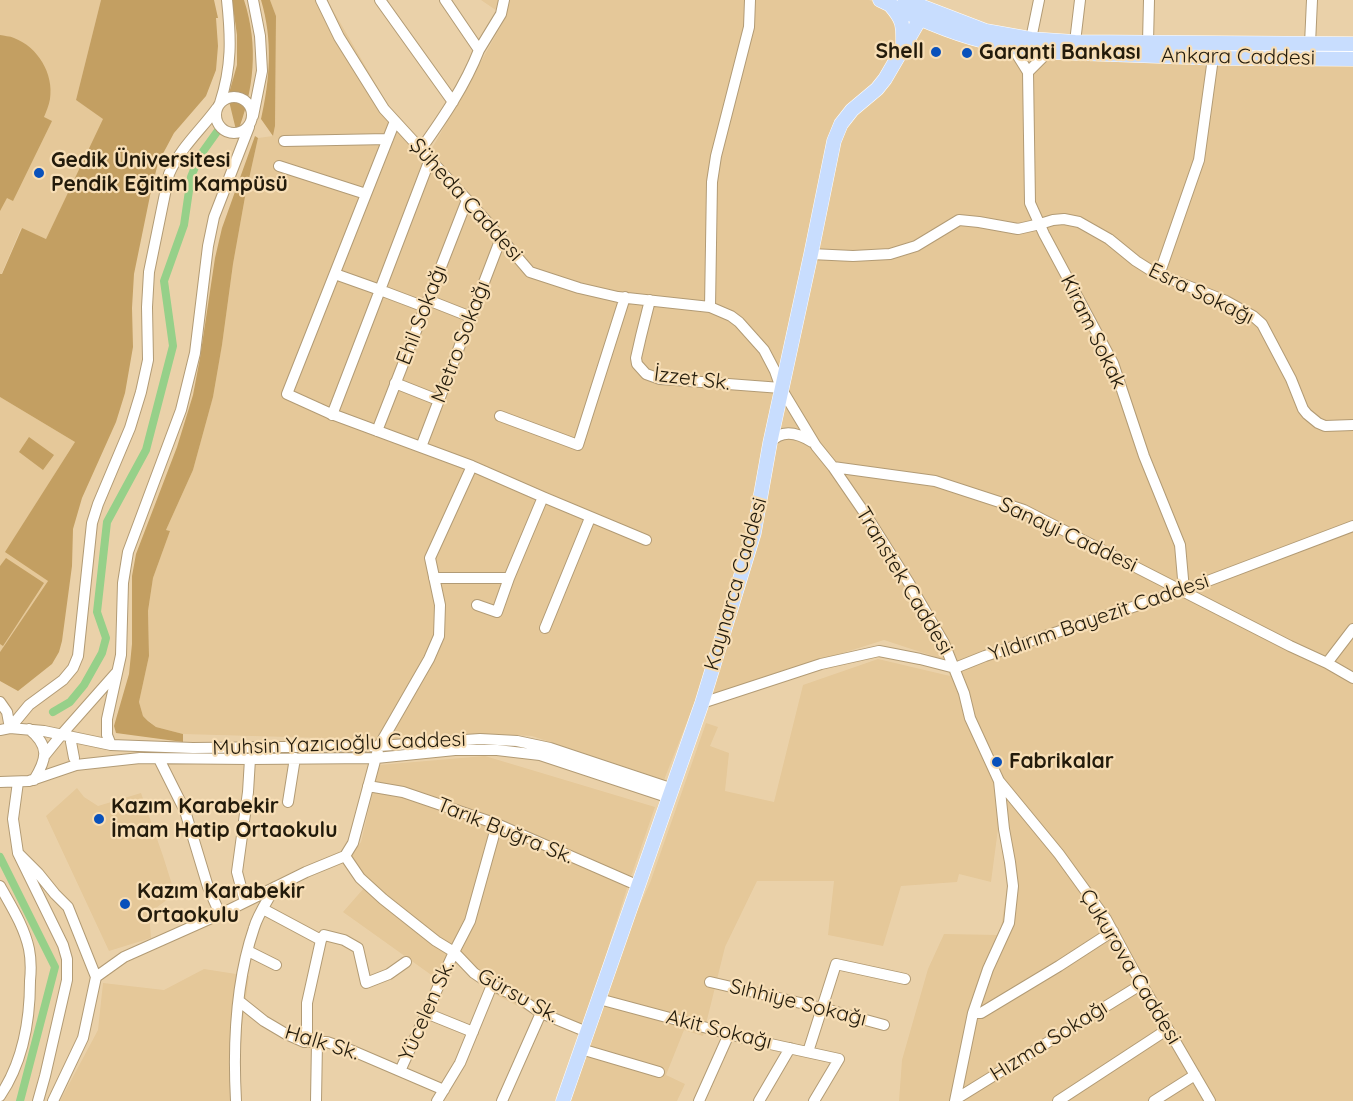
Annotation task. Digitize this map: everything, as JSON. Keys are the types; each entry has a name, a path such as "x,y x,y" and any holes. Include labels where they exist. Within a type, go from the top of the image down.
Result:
{"main road":[{"name":"Ankara Caddesi","path":"906,0 934,25 982,41 1013,48 1048,52 1213,58 1353,59"},
{"name":"Ankara Caddesi","path":"885,3 986,31 1031,39 1075,42 1353,44"},
{"path":"885,3 898,15 903,24 903,48"},
{"name":"Kaynarca Caddesi","path":"563,1101 702,703 754,533 781,388 834,141 840,124 852,110 878,89 922,14"},
{"path":"903,48 934,25"}],"street":[{"path":"227,0 231,39 226,84 216,120 222,129 233,134 249,127"},
{"path":"111,744 107,735 107,719 122,641 123,583 128,552 181,411 195,353 208,246 214,217 253,116 262,71 260,36 253,0"},
{"name":"Şüheda Caddesi","path":"321,0 339,37 384,109 530,272 579,288 625,297 710,306 731,316 754,338 764,350 781,388"},
{"path":"381,0 453,102"},
{"path":"445,0 479,50"},
{"path":"421,150 471,70 479,50 501,14 504,0"},
{"path":"710,306 712,182 716,156 749,27 750,0"},
{"path":"1031,39 1039,0"},
{"path":"1075,42 1080,0"},
{"path":"1148,42 1149,0"},
{"path":"1300,59 1310,44 1312,0"},
{"path":"1013,48 1028,72 1048,52"},
{"path":"1159,275 1199,160 1213,58"},
{"name":"Kiram Sokak","path":"1028,72 1030,203 1113,363 1144,456 1180,545 1184,590"},
{"path":"5,729 29,705 63,680 73,668 78,656 92,523 130,428 148,360 149,272 169,174 181,151 225,99 238,97 244,99 252,109 253,116"},
{"path":"395,121 288,394 332,415 472,466 646,540"},
{"path":"284,141 388,139"},
{"path":"332,415 430,159"},
{"path":"279,166 366,194"},
{"name":"Ehil Sokağı","path":"376,431 467,200"},
{"name":"Esra Sokağı","path":"811,254 854,256 890,254 916,246 959,220 1017,229 1053,220 1064,219 1079,222 1101,234 1136,261 1159,275 1226,302 1253,316 1262,324 1307,414 1325,426 1353,424"},
{"name":"Metro Sokağı","path":"421,447 501,238"},
{"path":"334,274 471,317"},
{"path":"500,416 578,445 625,297"},
{"name":"İzzet Sk.","path":"650,300 642,327 636,362 646,374 660,379 781,388"},
{"path":"395,383 438,400"},
{"name":"Transtek Caddesi","path":"781,388 816,446 833,467 909,583 944,643 964,693 970,718 999,781 1012,877 1012,903 1009,923 987,969 973,1013 956,1100"},
{"path":"770,443 775,437 793,433 804,437 816,446"},
{"path":"96,977 124,957 345,856 353,843 377,752 429,659 439,636 440,605 430,558 472,466"},
{"name":"Sanayi Caddesi","path":"833,467 935,481 1024,510 1353,678"},
{"path":"477,605 497,612 543,497"},
{"path":"545,628 590,518"},
{"name":"Yıldırım Bayezit Caddesi","path":"955,668 1184,590 1353,526"},
{"path":"435,578 509,578"},
{"path":"1327,663 1353,629"},
{"path":"702,703 821,664 879,651 955,668"},
{"path":"33,780 41,769 45,755 118,671"},
{"path":"0,702 7,712 5,729"},
{"name":"Muhsin Yazıcıoğlu Caddesi","path":"5,729 28,729 111,744 377,752"},
{"path":"28,729 40,741 45,755"},
{"name":"Muhsin Yazıcıoğlu Caddesi","path":"0,782 33,780 76,765 140,758 295,758 377,752 480,739 517,741 550,748 671,793"},
{"path":"70,742 74,758"},
{"path":"288,802 295,758"},
{"path":"159,759 185,811 208,887 220,914"},
{"path":"245,902 237,872 250,759"},
{"name":"Çukurova Caddesi","path":"999,781 1059,854 1106,919 1210,1101"},
{"path":"18,782 13,819 18,853 63,945 67,959 67,980 38,1101"},
{"name":"Tarık Buğra Sk.","path":"368,786 403,792 497,824 639,886"},
{"name":"Yücelen Sk.","path":"400,1071 453,952 470,921 497,824"},
{"path":"18,853 68,907 96,977 83,1038 53,1101"},
{"name":"Gürsu Sk.","path":"345,856 360,878 383,899 453,952 474,973 492,985 518,997 541,1013 588,1032"},
{"path":"0,885 22,927 30,950 31,974 28,1017 22,1051 10,1081 0,1096"},
{"path":"236,1101 236,1024 244,962 254,926 275,887"},
{"path":"263,909 321,940"},
{"path":"973,1013 981,1013 1113,931"},
{"path":"316,1101 307,1003 324,935 344,940 358,948 366,983 389,974 406,962"},
{"path":"248,951 276,965"},
{"path":"808,1052 836,964 905,979"},
{"name":"Sıhhiye Sokağı","path":"711,982 885,1024"},
{"name":"Hızma Sokağı","path":"956,1100 1142,984"},
{"path":"437,1101 460,1063 492,985"},
{"name":"Akit Sokağı","path":"599,999 729,1034 839,1059 814,1101"},
{"name":"Halk Sk.","path":"239,1001 264,1021 295,1038 312,1042 327,1042 444,1090"},
{"path":"426,1013 473,1032"},
{"path":"502,1101 541,1013"},
{"path":"1058,1101 1168,1029"},
{"path":"699,1101 729,1034"},
{"path":"759,1101 790,1048"},
{"path":"581,1049 659,1072"},
{"path":"1154,1101 1195,1075"}],"shaded area":[{"name":"Gedik Üniversitesi Pendik Eğitim Kampüsü","path":"0,0 101,0 76,100 104,119 46,239 21,228 1,275 0,274"},
{"path":"101,0 214,0 218,18 216,18 218,46 216,70 206,96 174,133 158,163 134,274 133,347 125,393 116,422 82,498 73,529 72,566 59,652 52,664 18,691 0,681 0,652 48,581 5,552 75,442 0,397 0,274 2,274 22,228 46,239 103,119 76,100"},
{"path":"232,0 244,0 252,34 253,51 251,84 237,134 228,97 237,65 237,35"},
{"path":"261,0 270,0 276,16 273,136 261,119 269,45"},
{"path":"270,0 327,0 392,112 431,150 506,17 481,0 869,0 947,35 1353,62 1353,1101 899,1101 902,1060 928,969 944,934 1000,935 1008,881 998,829 991,882 959,874 957,882 901,886 883,946 828,935 834,881 757,881 725,947 703,1036 684,1030 666,1075 685,1084 677,1101 557,1101 580,1034 537,1016 487,990 447,956 437,979 343,912 364,888 345,864 361,842 379,765 485,756 655,807 583,1028 650,883 706,723 718,727 710,746 729,753 725,791 774,802 803,685 878,659 950,676 945,660 884,640 696,699 664,780 532,736 494,734 392,740 183,734 156,727 143,716 139,702 149,656 148,611 153,578 170,531 166,530 193,470 213,397 233,264 258,138 273,136 275,126 276,16"},
{"path":"0,35 23,42 42,62 47,71 51,90 44,117 52,121 13,201 7,198 0,211"},
{"path":"255,136 258,138 233,264 213,397 193,470 166,530 170,531 153,578 148,611 149,656 139,702 143,716 148,721 156,727 183,734 183,742 116,733 114,726 129,674 132,644 132,576 136,554 177,447 193,395 222,228"},
{"path":"0,397 75,442 6,551 48,581 0,652"},
{"path":"29,437 54,455 43,470 19,452"},
{"path":"6,558 44,583 3,646 0,644 0,566"},
{"path":"77,788 84,797 98,806 141,793 175,894 149,913 151,938 109,951 46,816"},
{"path":"204,969 249,976 242,1027 240,1081 242,1101 60,1101 98,1030 103,983 164,990"}],"waterway":[{"path":"53,712 70,702 84,685 102,653 106,638 97,612 107,522 146,450 173,346 164,281 184,225 191,177 199,157 219,129"},
{"path":"0,857 55,967 20,1101"}],"place":[{"name":"Shell","path":"936,52"},
{"name":"Garanti Bankası","path":"967,53"},
{"name":"Gedik Üniversitesi Pendik Eğitim Kampüsü","path":"39,173"},
{"name":"Fabrikalar","path":"997,762"},
{"name":"Kazım Karabekir İmam Hatip Ortaokulu","path":"99,819"},
{"name":"Kazım Karabekir Ortaokulu","path":"125,904"}]}
